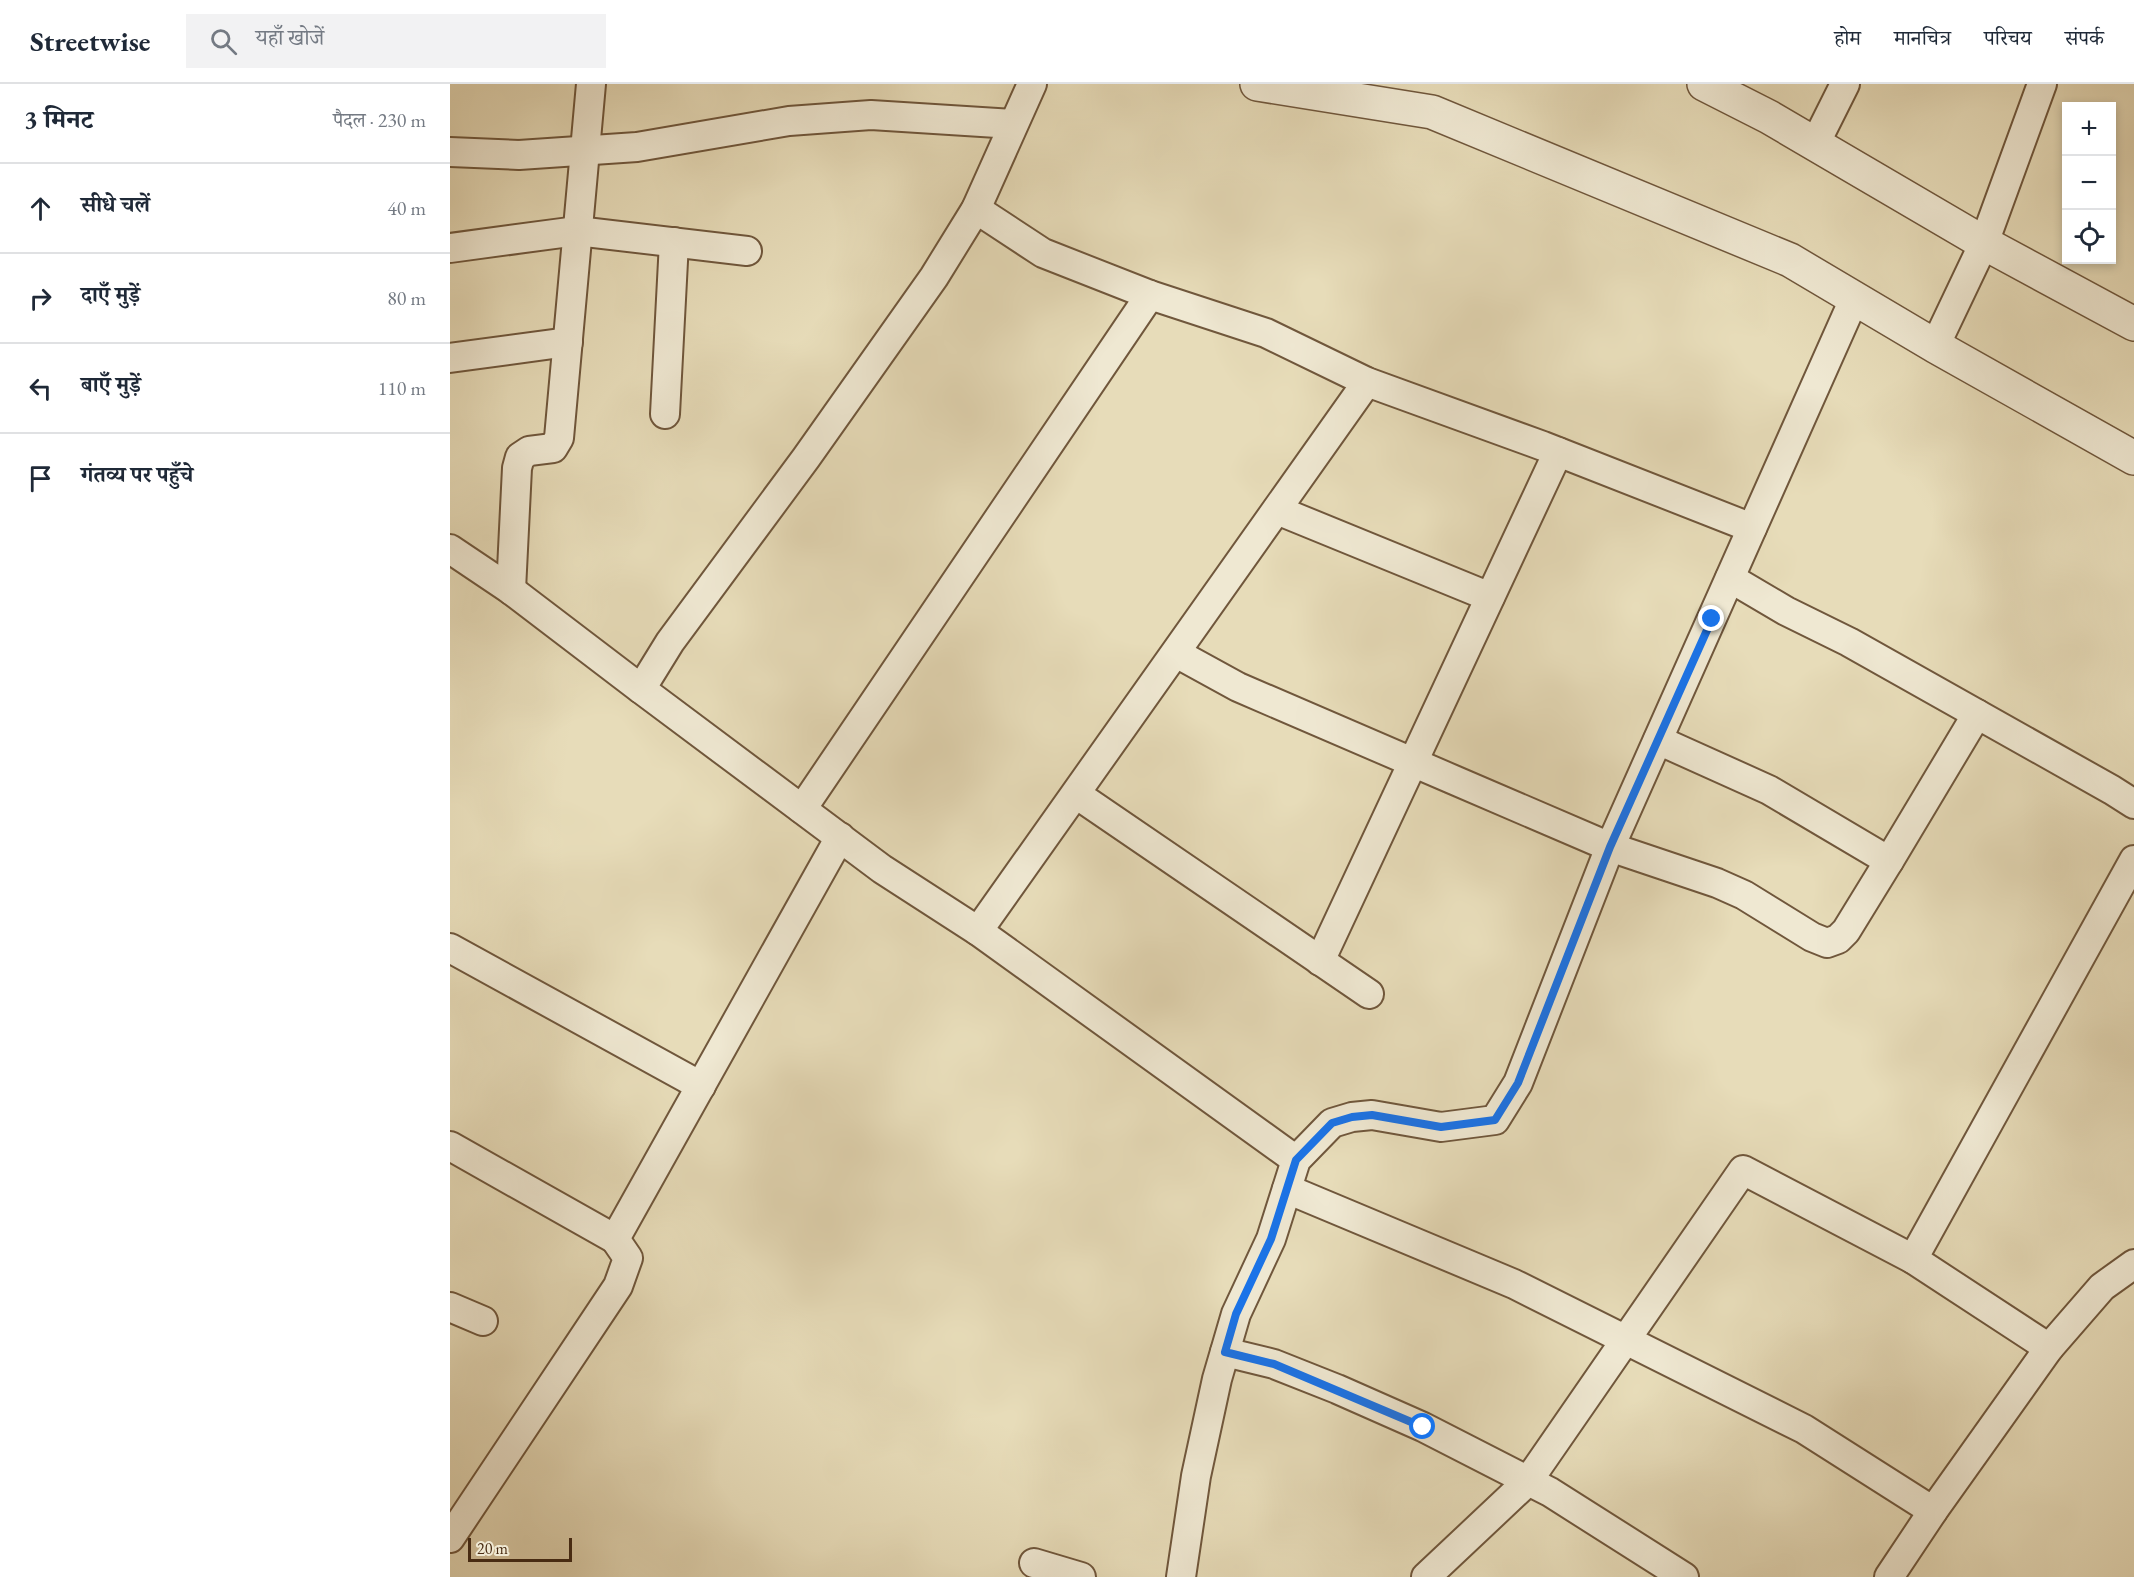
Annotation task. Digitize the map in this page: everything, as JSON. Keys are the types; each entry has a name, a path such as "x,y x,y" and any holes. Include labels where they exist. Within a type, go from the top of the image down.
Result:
{"street":[{"path":"511,590 517,468 520,457 529,451 553,448 559,438 591,84"},
{"path":"641,689 670,642 806,458 934,277 976,209 1012,124 1032,84"},
{"path":"1257,84 1432,112 1790,260 1935,346 2134,458"},
{"path":"1704,84 1769,117 1984,243 2134,324"},
{"path":"1815,144 1845,84"},
{"path":"1935,346 1984,243 2042,84"},
{"path":"450,152 519,155 637,147 789,121 871,116 1012,124"},
{"path":"976,209 1043,253 1150,295 1266,333 1367,382 1558,452 1752,528"},
{"path":"450,248 577,231 747,251"},
{"path":"665,414 674,242"},
{"path":"802,809 1150,295"},
{"path":"1181,1577 1196,1476 1217,1379 1236,1314 1271,1239 1296,1160 1332,1123 1352,1117 1372,1115 1441,1127 1495,1120 1518,1083 1610,847 1855,297"},
{"path":"450,358 568,342"},
{"path":"978,931 1367,382"},
{"path":"1320,961 1558,452"},
{"path":"1276,510 1490,597"},
{"path":"450,549 511,590 882,869 978,931 1296,1160"},
{"path":"1730,578 1786,611 1849,642 2134,804"},
{"path":"1176,653 1238,687 1610,847 1744,895 1812,937 1827,943 1838,939 1846,931 1977,714"},
{"path":"1659,740 1769,790 1890,861"},
{"path":"1076,794 1369,994"},
{"path":"615,1239 840,837"},
{"path":"1913,1259 2134,860"},
{"path":"450,948 701,1086"},
{"path":"450,1146 615,1239 628,1258 618,1286 450,1538"},
{"path":"1426,1577 1528,1481 1627,1341 1743,1170 1913,1259 2049,1348"},
{"path":"1287,1189 1514,1284 1804,1430 1933,1511"},
{"path":"1890,1577 1933,1511 2049,1348 2102,1287 2134,1263"},
{"path":"450,1307 483,1321"},
{"path":"1225,1352 1274,1364 1423,1427 1550,1492 1684,1577"},
{"path":"1034,1563 1081,1577"}],"route":[{"path":"1423,1427 1274,1364 1225,1352 1236,1314 1271,1239 1296,1160 1332,1123 1352,1117 1372,1115 1441,1127 1495,1120 1518,1083 1610,847 1712,619"}]}
